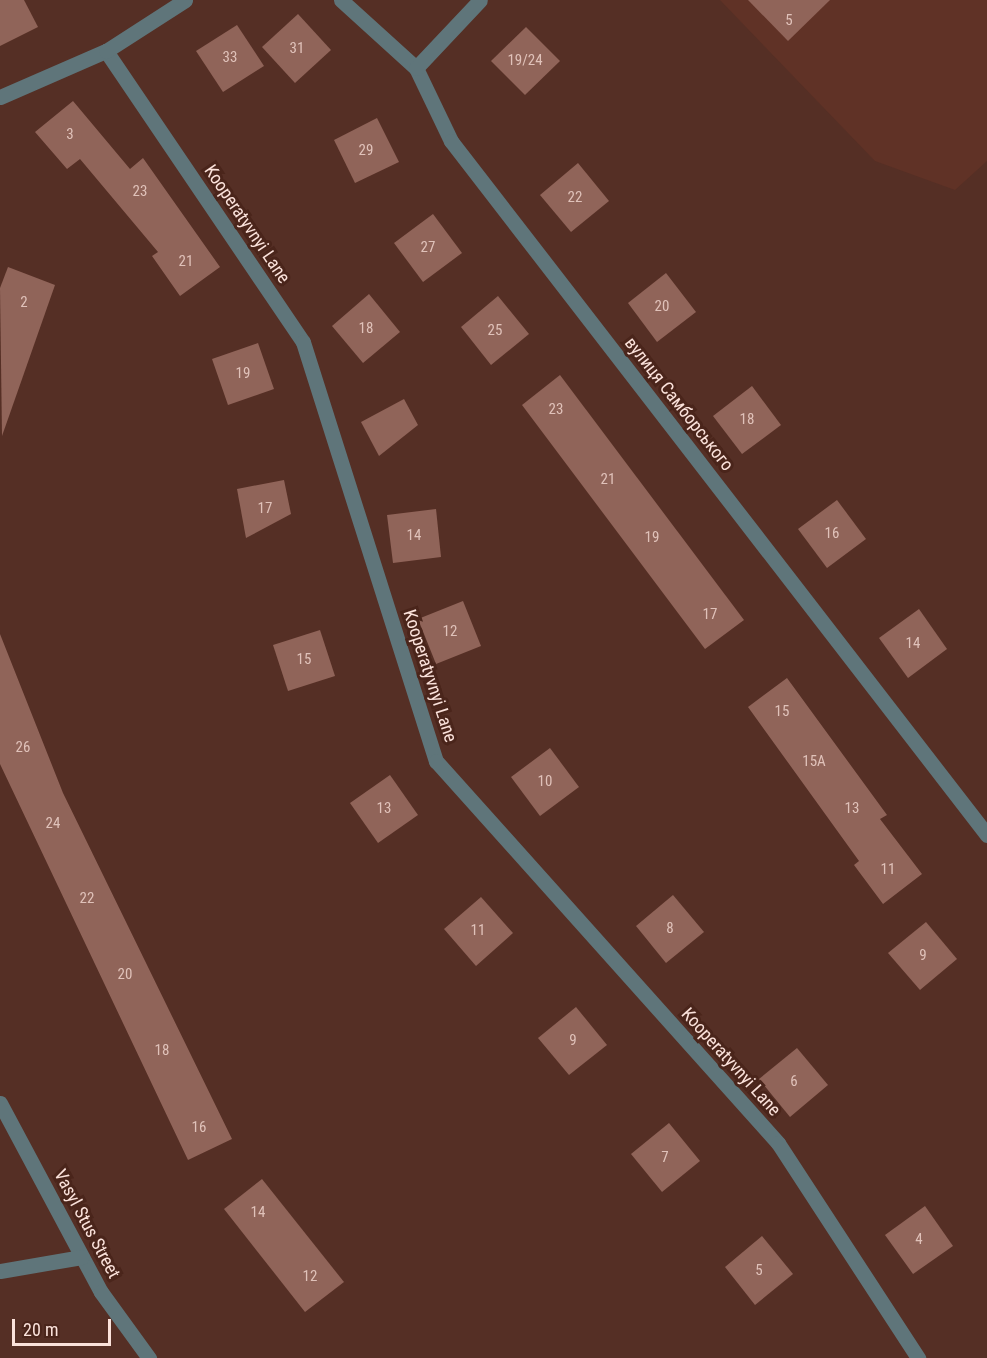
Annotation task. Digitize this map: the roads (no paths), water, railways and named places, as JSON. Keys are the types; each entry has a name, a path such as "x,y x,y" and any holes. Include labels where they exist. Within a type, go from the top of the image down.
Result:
{"street":[{"path":"0,97 106,51 185,0"},
{"name":"вулиця Самборського","path":"341,0 416,68 451,141 987,835"},
{"path":"416,68 480,0"},
{"name":"Kooperatyvnyi Lane","path":"106,51 303,342 436,761 778,1143 918,1358"},
{"name":"Vasyl Stus Street","path":"0,1103 82,1257 149,1358"},
{"path":"0,1271 82,1257"}]}
